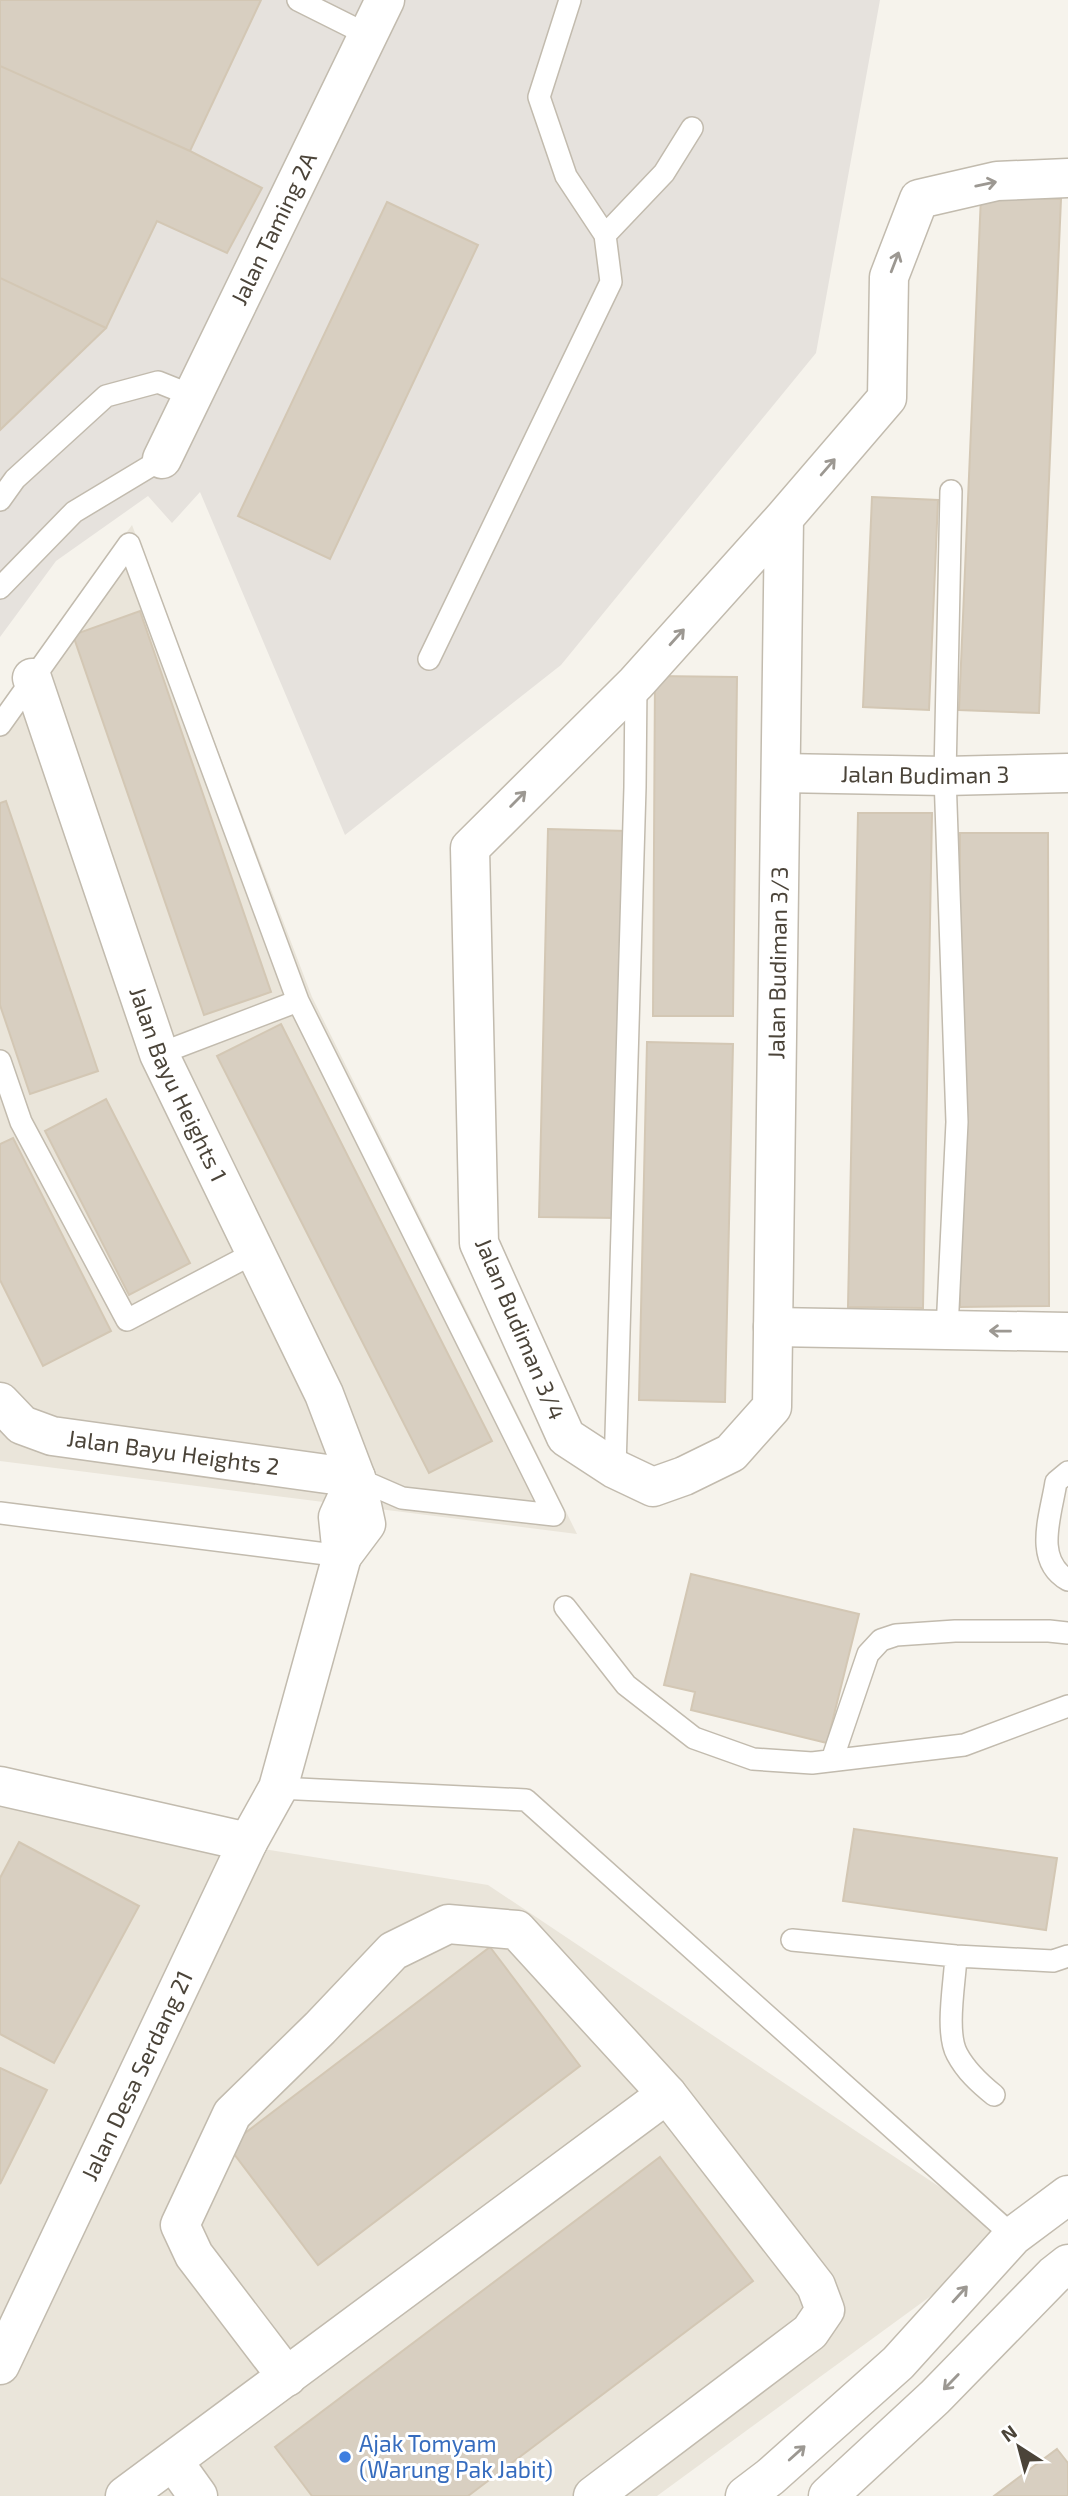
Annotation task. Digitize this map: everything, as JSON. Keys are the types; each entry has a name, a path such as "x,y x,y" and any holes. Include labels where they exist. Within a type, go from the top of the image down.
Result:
{"street":[{"name":"Jalan Taming 2A","path":"162,459 385,0"},
{"path":"635,682 784,518 887,398 889,277 919,199 997,181 1068,178"},
{"name":"Jalan Budiman 3/3","path":"772,1407 784,518"},
{"name":"Jalan Bayu Heights 1","path":"32,678 159,1054 324,1394 356,1478 366,1524 342,1556"},
{"name":"Jalan Budiman 3/4","path":"635,682 470,848 479,1242 566,1437 615,1469 653,1487 684,1476 731,1453 772,1407"},
{"name":"Jalan Budiman 3","path":"781,773 945,776 1068,773"},
{"path":"773,1327 1068,1332"},
{"name":"Jalan Bayu Heights 2","path":"0,1402 22,1425 52,1436 356,1478"},
{"name":"Jalan Desa Serdang 21","path":"1,2360 248,1842 278,1788 342,1556"},
{"path":"0,1786 248,1842"},
{"path":"287,2377 194,2255 180,2225 232,2114 320,2028 393,1951 448,1924 517,1930 667,2094 816,2286 825,2310 810,2332 593,2496"},
{"path":"125,2496 667,2094"},
{"path":"745,2496 770,2477 898,2362 1013,2236 1068,2195"},
{"path":"828,2496 935,2398 1054,2275 1068,2264"},
{"path":"173,2461 198,2496"}],"lane":[{"path":"429,659 611,282 605,235 566,176 539,97 570,0"},
{"path":"308,2 368,35"},
{"path":"605,235 664,173 692,128"},
{"path":"0,500 15,479 106,396 158,382 193,396"},
{"path":"0,588 74,512 162,459"},
{"path":"947,1330 957,1122 945,776 951,491"},
{"path":"0,725 129,544 298,1001 554,1515 402,1498 356,1478"},
{"path":"615,1469 635,801 635,682"},
{"path":"159,1054 298,1001"},
{"path":"0,1061 21,1122 127,1320 254,1253"},
{"path":"1068,1472 1056,1482 1046,1547 1050,1564 1068,1580"},
{"path":"0,1513 342,1556"},
{"path":"565,1607 626,1685 694,1738 753,1759 812,1763 964,1745 1068,1706"},
{"path":"832,1760 867,1654 881,1640 896,1635 956,1631 1068,1633"},
{"path":"278,1788 526,1800 1013,2236"},
{"path":"792,1940 956,1956 1053,1961 1068,1956"},
{"path":"956,1956 952,2010 956,2052 972,2077 993,2095"}],"shaded area":[{"path":"0,0 880,0 816,353 561,665 345,835 200,492 172,523 148,496 56,561 0,637"},
{"path":"132,525 312,997 577,1534 0,1461 0,706"},
{"path":"0,1807 488,1885 1013,2236 657,2496 0,2496"}],"building":[{"path":"0,0 261,0 190,151 0,66"},
{"path":"0,66 190,151 262,188 227,253 157,221 106,328 0,278"},
{"path":"981,196 1061,199 1039,713 959,710"},
{"path":"387,202 478,245 330,559 238,516"},
{"path":"0,278 106,328 0,430"},
{"path":"872,497 938,500 929,710 863,707"},
{"path":"140,611 271,992 204,1015 73,635"},
{"path":"655,676 737,677 733,1016 653,1016"},
{"path":"6,801 98,1071 30,1094 0,1005 0,803"},
{"path":"858,813 932,813 923,1308 848,1307"},
{"path":"548,829 627,831 618,1218 539,1217"},
{"path":"960,833 1048,833 1049,1306 960,1307"},
{"path":"281,1024 492,1441 429,1473 217,1056"},
{"path":"647,1042 733,1044 725,1402 639,1400"},
{"path":"106,1099 190,1263 129,1295 45,1131"},
{"path":"13,1138 111,1331 43,1366 0,1280 0,1144"},
{"path":"691,1574 859,1614 827,1743 691,1710 695,1692 664,1685"},
{"path":"854,1829 1057,1858 1046,1930 843,1901"},
{"path":"19,1842 139,1906 54,2063 0,2034 0,1878"},
{"path":"490,1947 580,2066 318,2265 228,2146"},
{"path":"0,2068 47,2090 0,2184"},
{"path":"660,2157 753,2281 468,2496 312,2496 275,2447"},
{"path":"1057,2449 1068,2463 1068,2496 994,2496"}],"place":[{"name":"Ajak Tomyam (Warung Pak Jabit)","path":"345,2457"}]}
